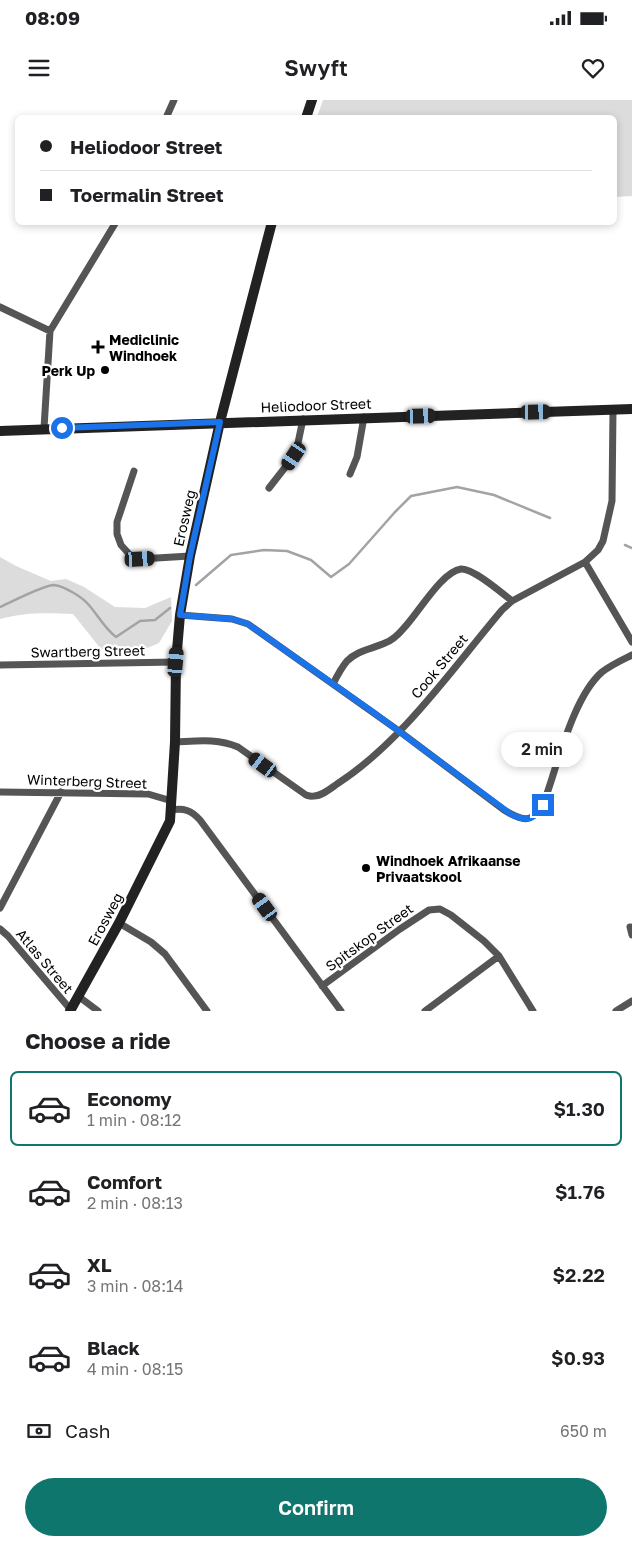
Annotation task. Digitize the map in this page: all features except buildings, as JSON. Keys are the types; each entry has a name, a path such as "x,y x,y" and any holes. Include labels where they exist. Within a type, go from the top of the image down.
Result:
{"street":[{"path":"167,115 174,100"},
{"path":"307,115 312,100"},
{"path":"44,428 50,331 114,225"},
{"name":"Erosweg","path":"70,1011 119,924 170,821 175,742 176,662 180,615 190,556 220,422 271,225"},
{"path":"0,307 50,331"},
{"name":"Heliodoor Street","path":"0,431 632,409"},
{"name":"Cook Street","path":"175,742 212,740 229,743 238,747 306,795 322,794 344,780 372,758 400,732 502,610 512,601 585,562 600,546 607,527 612,501 612,410"},
{"path":"350,474 358,457 364,417"},
{"path":"269,488 294,456 302,419"},
{"path":"134,471 116,522 117,534 121,545 130,555 140,559 190,556"},
{"path":"585,562 632,642"},
{"path":"333,684 347,662 354,655 387,643 395,637 446,576 456,570 464,569 473,572 512,601"},
{"path":"180,615 232,619 248,624 400,732 504,810 517,817 529,819 534,817 543,805 576,712 584,695 602,673 632,655"},
{"name":"Swartberg Street","path":"0,665 176,662"},
{"name":"Winterberg Street","path":"0,792 148,794 172,806 189,810 200,820 341,1011"},
{"path":"0,908 61,792"},
{"name":"Spitskop Street","path":"322,986 429,910 440,909 451,915 484,941 498,956 533,1011"},
{"path":"119,924 151,942 165,954 207,1011"},
{"path":"630,927 632,935"},
{"name":"Atlas Street","path":"0,929 8,936 70,1011"},
{"path":"425,1011 498,956"},
{"name":"Atlas Street","path":"78,996 98,1011"},
{"path":"616,1011 632,1001"}],"shaded area":[{"path":"323,100 632,100 632,196 617,197 617,115 318,115"},
{"path":"0,557 51,581 66,579 84,587 115,607 145,608 171,597 172,621 159,643 131,655 101,649 73,614 27,614 0,619"}],"waterway":[{"path":"196,585 231,555 264,550 287,551 311,560 331,577 349,564 411,496 457,487 494,495 550,518"},
{"path":"625,545 632,548"},
{"path":"0,607 49,586 63,587 85,601 116,637 140,621 155,620 170,608"}],"place":[{"name":"Mediclinic Windhoek","path":"98,347"},
{"name":"Perk Up","path":"105,370"},
{"name":"Windhoek Afrikaanse Privaatskool","path":"366,868"}],"route":[{"path":"62,428 220,422 190,556 180,615 217,617 248,624 373,712 512,815 522,819 529,819 534,817 543,805"}]}
